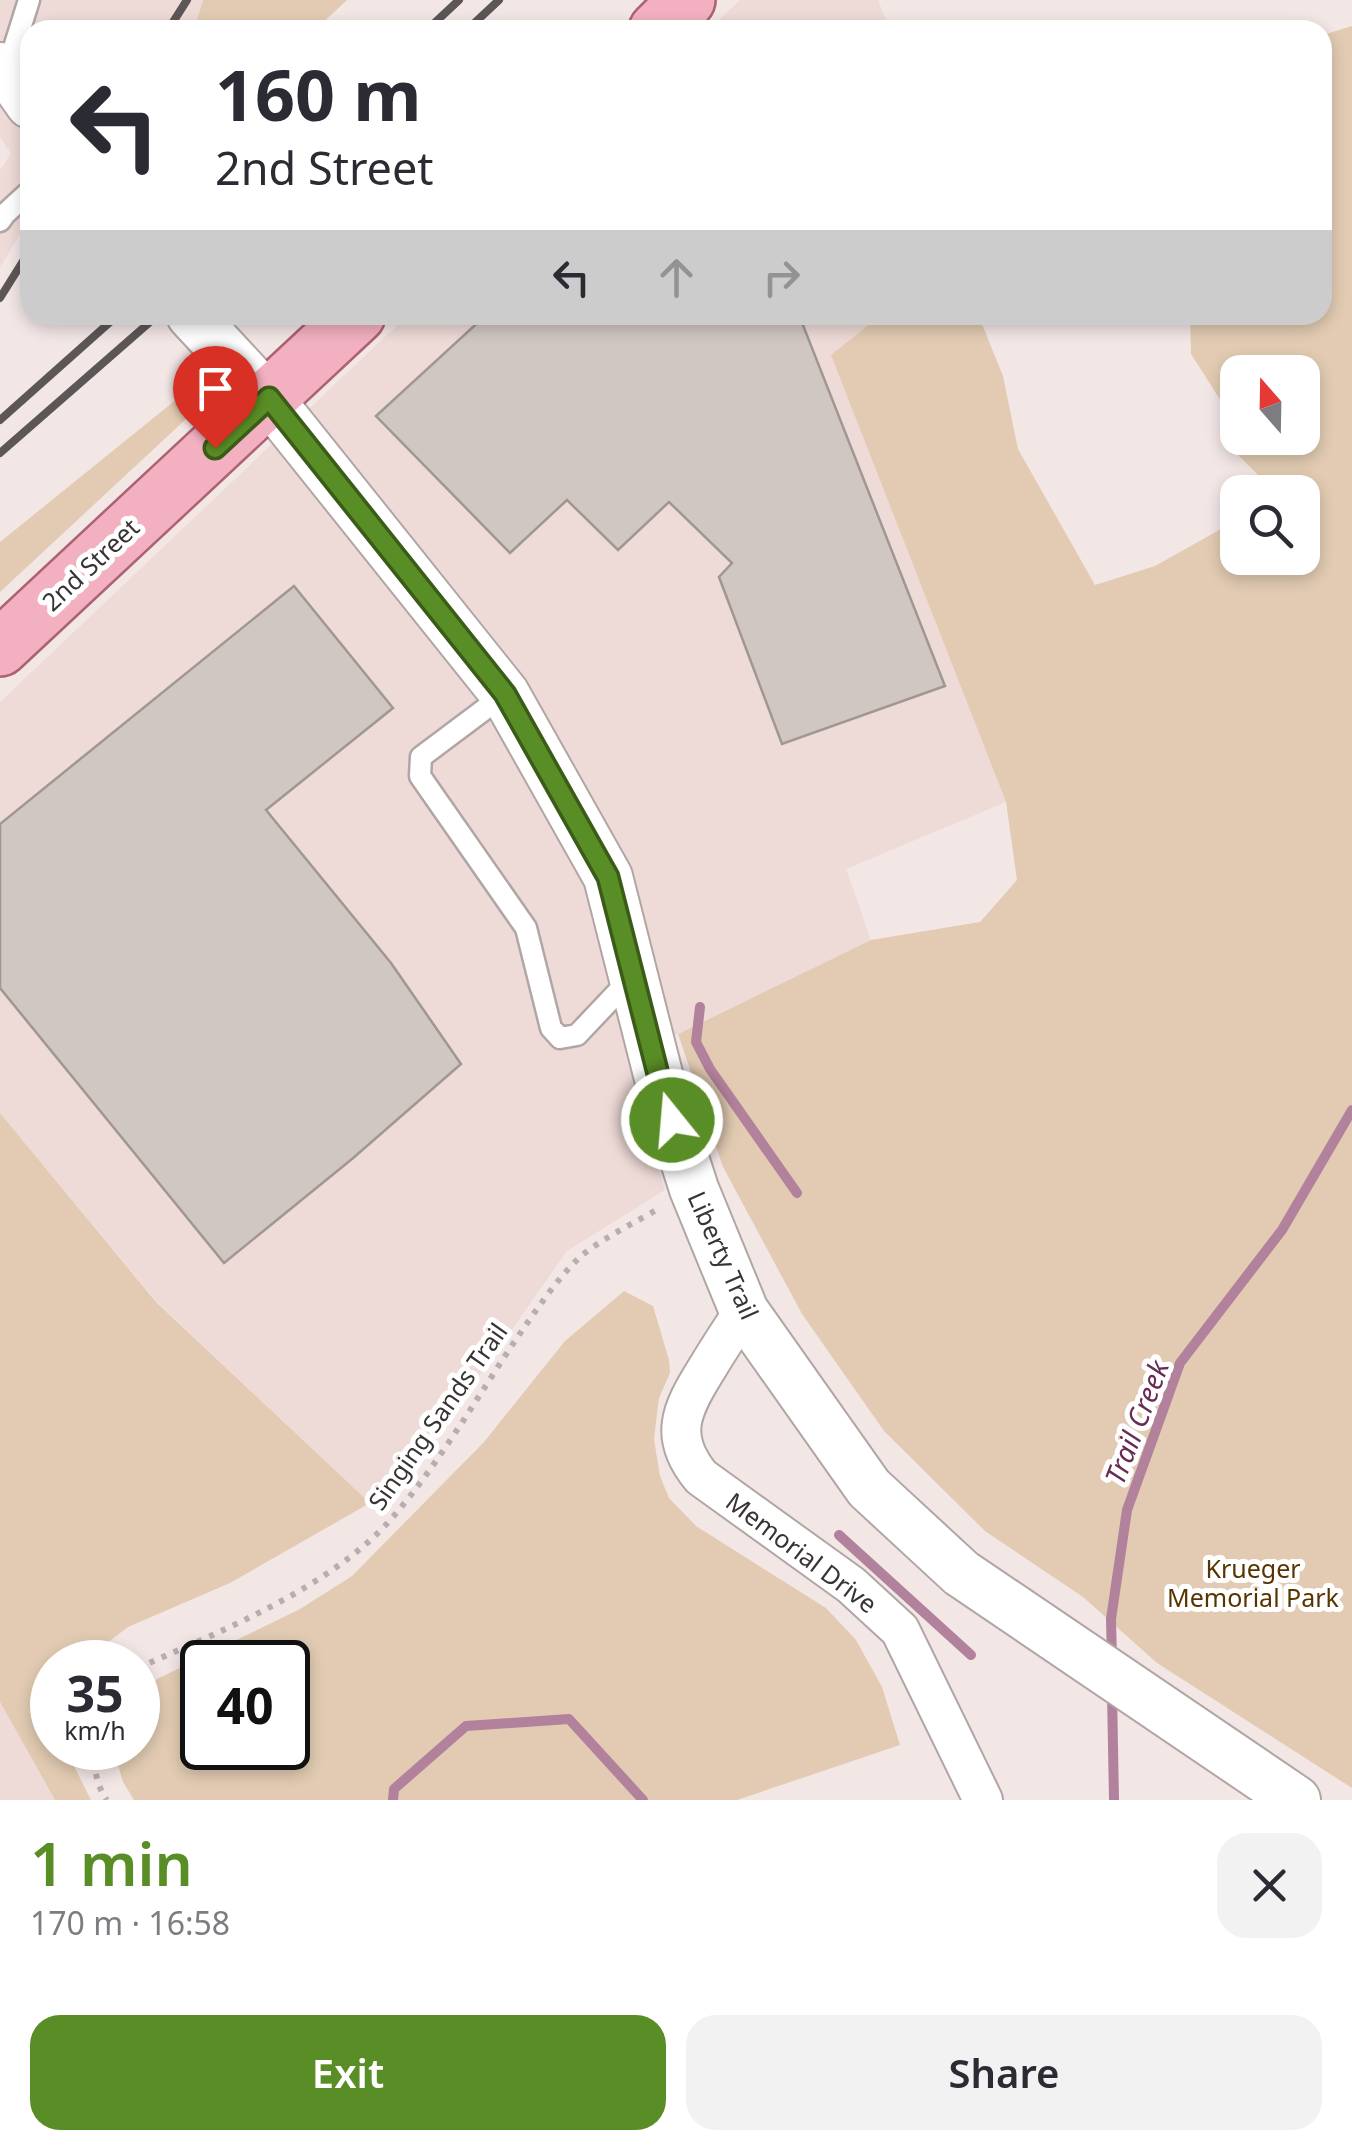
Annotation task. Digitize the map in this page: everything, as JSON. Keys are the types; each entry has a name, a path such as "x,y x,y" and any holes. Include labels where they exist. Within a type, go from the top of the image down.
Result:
{"main road":[{"path":"667,20 687,0"},
{"name":"2nd Street","path":"0,648 346,325"}],"street":[{"name":"Liberty Trail","path":"200,325 269,398 505,694 608,877 661,1086 694,1189 744,1310 869,1488 961,1573 1288,1795"},
{"name":"Memorial Drive","path":"744,1310 686,1402 682,1443 688,1462 701,1477 851,1584 900,1630 984,1800"}],"lane":[{"path":"12,81 20,43"},
{"path":"0,222 20,201"},
{"path":"505,694 421,756 420,776 526,928 551,1028 560,1038 577,1035 633,976"}],"path":[{"name":"Singing Sands Trail","path":"160,1658 218,1632 340,1566 390,1520 419,1484 542,1302 582,1256 694,1189"},
{"path":"95,1770 107,1800"}],"shaded area":[{"path":"0,0 203,0 197,20 20,20 20,234 0,268 0,170 11,154 0,137"},
{"path":"740,0 878,0 886,20 719,20"},
{"path":"397,325 869,325 832,356 1006,802 846,869 871,940 632,1056 649,1139 665,1190 567,1251 414,1469 370,1503 156,1301 0,1113 0,702"},
{"path":"0,1702 30,1755 30,1770 38,1770 55,1800 0,1800"}],"green space":[{"path":"203,0 347,0 326,20 197,20"},
{"name":"Krueger Memorial Park","path":"1352,26 1352,1788 1157,1663 1083,1597 985,1531 884,1431 802,1314 723,1167 678,1034 871,940 980,922 1017,880 1006,802 831,355 868,325 982,325 1003,376 1018,449 1095,585 1155,566 1220,530 1220,575 1320,575 1320,475 1258,475 1239,455 1320,455 1320,355 1220,355 1220,400 1191,354 1190,325 1332,325 1332,32"},
{"path":"188,390 185,420 0,592 0,542"},
{"path":"0,1113 156,1302 370,1503 230,1583 128,1627 111,1640 30,1640 30,1755 0,1702"},
{"path":"624,1291 653,1306 669,1360 670,1373 659,1398 654,1439 660,1476 669,1498 696,1526 826,1608 856,1640 882,1687 900,1745 737,1800 134,1800 119,1770 160,1770 160,1678 180,1668 180,1770 310,1770 310,1640 237,1640 300,1609 352,1576 484,1442 565,1341"},
{"path":"38,1770 76,1770 91,1800 55,1800"}],"building":[{"path":"475,325 803,325 945,686 782,744 719,577 732,563 669,502 618,550 567,500 510,553 376,416"},
{"path":"294,586 393,708 266,810 391,963 461,1064 224,1263 0,988 0,824"}],"waterway":[{"path":"700,1007 696,1042 710,1069 797,1193"},
{"name":"Trail Creek","path":"1112,1660 1111,1619 1127,1510 1180,1363 1282,1230 1352,1110"},
{"path":"839,1535 971,1655"},
{"name":"Trail Creek","path":"1112,1692 1114,1800"},
{"name":"Trail Creek","path":"393,1800 394,1789 466,1726 569,1719 643,1800"}],"railway":[{"path":"174,20 187,0"},
{"path":"438,20 459,0"},
{"path":"478,20 499,0"},
{"path":"0,298 20,266"},
{"path":"0,420 107,325"},
{"path":"0,453 147,325"}],"route":[{"path":"215,448 269,398 505,694 608,877 672,1120"}]}
